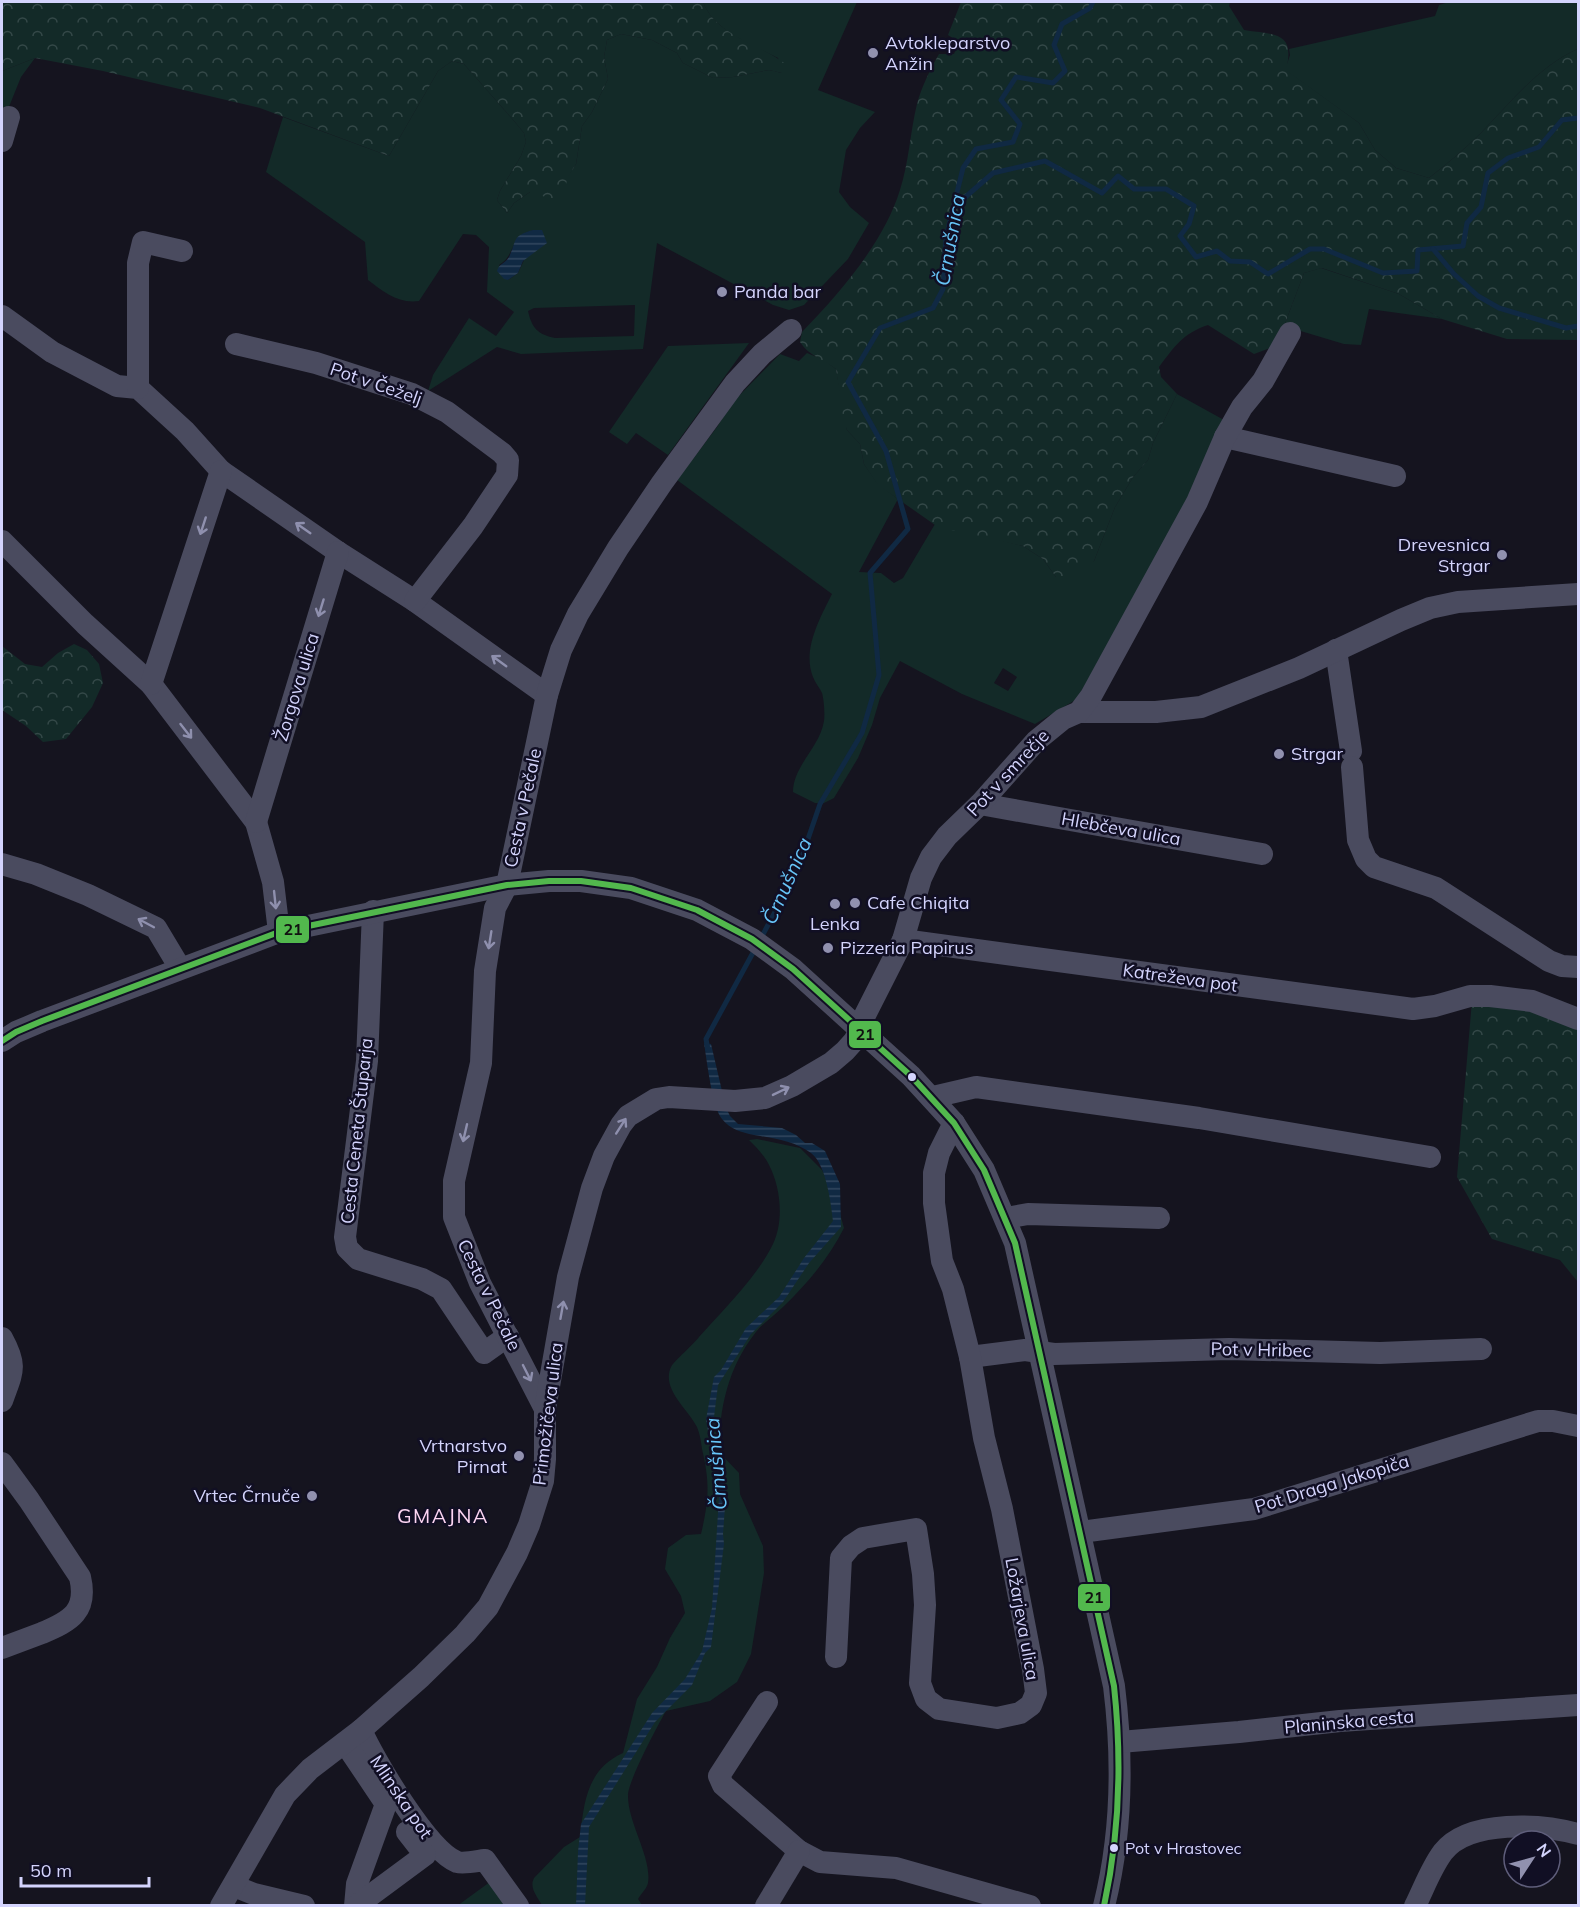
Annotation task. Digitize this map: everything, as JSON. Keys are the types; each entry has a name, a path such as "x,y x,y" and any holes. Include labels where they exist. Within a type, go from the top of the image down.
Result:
{"street":[{"path":"2,141 9,117"},
{"path":"138,388 138,263 143,242 182,251"},
{"path":"2,319 52,352 117,386 138,388 185,431 221,471 338,552 415,601 547,695"},
{"name":"Cesta v Pečale","path":"545,1409 480,1283 454,1217 453,1181 482,1063 485,971 495,908 507,885 547,695 561,650 578,614 618,548 662,483 735,383 762,354 791,330"},
{"name":"Pot v smrečje","path":"861,1029 865,1015 903,940 921,878 931,857 1036,741 1063,719 1079,712 1126,634 1197,502 1225,437 1242,407 1263,381 1290,333"},
{"name":"Pot v Čeželj","path":"236,344 316,363 412,394 447,412 508,460 507,475 473,526 415,601"},
{"path":"1225,437 1395,476"},
{"path":"150,684 221,471"},
{"path":"2,541 85,624 150,684 256,822 273,882 279,932"},
{"name":"Žorgova ulica","path":"256,822 338,552"},
{"path":"1079,712 1156,712 1201,707 1299,668 1430,608 1458,602 1578,594"},
{"path":"1336,650 1352,759 1358,840 1365,859 1374,867 1436,888 1549,961 1562,966 1578,967"},
{"name":"Hlebčeva ulica","path":"980,804 1262,854"},
{"path":"2,864 36,873 156,928 180,968"},
{"path":"2,1041 42,1021 279,932 507,885 549,881 631,888 697,910 758,943 793,969 933,1097 954,1123 984,1170 1015,1243 1114,1686 1119,1742 1119,1791 1115,1848 1104,1905"},
{"name":"Cesta Ceneta Štuparja","path":"373,911 367,1061 345,1237 347,1248 358,1259 422,1279 441,1289 484,1353 508,1336"},
{"name":"Katreževa pot","path":"903,940 1413,1009 1480,996 1517,998 1532,1001 1578,1019"},
{"name":"Primožičeva ulica","path":"221,1905 239,1896 285,1795 310,1769 353,1736 421,1677 465,1634 488,1607 517,1553 543,1481 545,1409 568,1278 592,1188 604,1156 621,1125 628,1116 656,1099 669,1097 721,1101 765,1098 785,1090 838,1057 854,1041 861,1029"},
{"path":"933,1097 976,1087 1198,1118 1430,1157"},
{"path":"954,1123 939,1153 934,1173 934,1203 942,1261 953,1289 970,1357"},
{"path":"1006,1218 1028,1214 1159,1218"},
{"path":"2,1338 10,1353 13,1368 2,1401"},
{"name":"Pot v Hribec","path":"970,1357 1011,1350 1054,1354 1229,1349 1380,1353 1481,1349"},
{"name":"Ložarjeva ulica","path":"836,1658 842,1558 851,1546 863,1538 916,1529 925,1605 920,1683 926,1699 939,1709 997,1718 1020,1713 1031,1705 1036,1693 1033,1669 1002,1509 984,1438 970,1357"},
{"name":"Pot Draga Jakopiča","path":"1081,1532 1254,1509 1538,1421 1553,1421 1578,1426"},
{"path":"2,1463 80,1577 83,1590 81,1604 75,1615 63,1625 2,1648"},
{"path":"767,1702 718,1776 723,1785 799,1851 820,1862 896,1868 1030,1905"},
{"name":"Planinska cesta","path":"1119,1742 1340,1721 1578,1705"},
{"path":"353,1736 386,1804 430,1851 355,1905"},
{"name":"Mlinska pot","path":"353,1736 370,1752 430,1851 458,1862 484,1860 518,1905"},
{"path":"355,1905 357,1884 386,1804"},
{"path":"1415,1905 1444,1851 1466,1835 1496,1828 1545,1827 1578,1834"},
{"path":"766,1905 799,1851"},
{"path":"239,1896 254,1894 304,1905"}],"green space":[{"path":"2,2 703,2 709,14 728,31 787,65 782,73 769,70 733,77 713,78 683,63 677,53 652,40 621,34 607,40 604,57 608,79 592,112 582,126 576,164 568,177 561,202 530,192 514,203 507,213 497,200 521,156 526,142 524,133 464,64 452,61 438,71 389,156 260,108 103,71 35,58 2,71"},
{"path":"703,2 857,2 818,90 875,112 860,128 846,150 839,192 850,207 869,223 848,259 804,305 789,310 773,305 657,243 643,349 521,354 497,347 428,391 433,375 469,318 496,336 514,312 487,292 489,247 476,235 463,234 419,301 404,301 386,293 368,280 365,242 266,172 283,117 389,156 438,71 452,61 464,64 524,133 526,142 521,156 497,200 507,213 514,203 530,192 568,176 576,164 582,126 592,112 608,79 604,57 607,40 621,34 652,40 677,53 683,63 713,78 733,77 769,70 782,73 778,58 734,36 715,21","holes":["538,230 518,273 508,280 499,265 509,255 517,239 528,232","635,305 634,336 555,338 536,329 528,311 534,308"]},
{"path":"961,2 1230,2 1229,6 1244,30 1280,37 1285,42 1288,48 1286,70 1359,123 1375,150 1396,168 1429,178 1475,139 1538,75 1578,49 1578,340 1507,339 1442,319 1399,294 1322,268 1304,273 1284,326 1270,348 1254,354 1208,325 1185,337 1164,360 1159,367 1161,377 1177,394 1153,443 1148,460 1133,477 1115,507 1094,561 1072,578 1064,580 1056,577 1043,559 1023,546 938,527 878,485 864,464 860,444 847,430 836,369 812,354 800,342 802,332 859,266 893,209 903,179 917,104 924,84 939,54 954,54 959,42 948,35"},
{"path":"1449,2 1578,2 1578,49 1538,75 1475,139 1429,178 1396,168 1375,150 1359,123 1285,70 1290,55 1289,49 1435,16 1439,5"},
{"path":"35,58 21,77 2,124 2,71"},
{"path":"1321,268 1399,294 1442,319 1369,309 1361,345 1344,344 1284,326 1304,273"},
{"path":"749,343 668,455 636,433 627,444 609,432 668,346"},
{"path":"807,353 824,360 836,369 847,430 860,444 864,464 878,484 898,499 859,572 881,573 894,583 903,578 935,524 1023,546 1043,559 1056,577 1094,561 1115,507 1133,477 1148,460 1153,443 1177,394 1224,420 1191,496 1077,699 1035,724 962,694 900,661 880,698 858,758 834,798 824,803 815,803 793,792 797,774 822,730 824,721 823,696 813,677 810,656 814,634 832,594 677,480 717,427 731,404 780,354 799,361","holes":["1003,668 1017,677 1008,691 994,683"]},
{"path":"74,644 87,650 99,664 103,683 92,707 66,739 43,742 26,726 2,710 2,646 25,664 42,667 58,653"},
{"path":"1495,1000 1578,1023 1578,1282 1560,1260 1492,1239 1457,1177 1472,1001"},
{"path":"757,1139 800,1148 822,1170 836,1199 844,1228 832,1250 809,1280 759,1329 746,1345 732,1374 723,1404 719,1452 739,1473 740,1494 763,1546 764,1573 751,1654 737,1682 710,1701 666,1711 637,1767 628,1796 632,1817 647,1863 647,1885 638,1899 642,1905 542,1905 533,1889 534,1878 564,1847 580,1837 586,1799 595,1777 611,1760 623,1753 637,1699 657,1667 670,1638 685,1613 681,1596 665,1569 668,1548 686,1535 701,1534 706,1511 707,1482 698,1430 672,1391 669,1375 673,1364 749,1281 773,1244 779,1225 780,1205 773,1174 760,1152 749,1140"},
{"path":"494,1879 507,1906 457,1906"}],"water":[{"path":"533,230 542,230 547,243 523,261 518,273 508,280 504,279 497,271 498,268 509,257 518,237"},
{"name":"Črnušnica","path":"704,1043 711,1044 726,1108 738,1124 782,1128 805,1143 812,1143 825,1151 840,1184 841,1227 809,1263 783,1302 751,1334 718,1385 713,1425 726,1493 724,1544 711,1647 705,1653 692,1685 655,1722 589,1827 585,1905 576,1906 581,1824 652,1713 685,1679 702,1651 712,1608 719,1497 706,1419 714,1377 721,1370 746,1328 779,1297 804,1258 833,1221 824,1175 811,1153 791,1143 737,1130 722,1119 713,1094"}],"waterway":[{"name":"Črnušnica","path":"761,938 797,871 820,804 862,733 879,675 870,573 908,529 886,451 848,382 880,328 933,308 943,289 946,237 963,168 976,149 1013,142 1020,124 1001,100 1016,77 1053,83 1065,71 1054,45 1062,24 1090,8 1093,2"},
{"path":"955,206 993,173 1045,161 1102,193 1118,176 1134,189 1166,189 1194,206 1189,224 1180,236 1196,257 1217,251 1230,261 1250,262 1268,274 1310,249 1324,249 1383,273 1417,271 1418,250 1463,246 1467,223 1481,207 1488,173 1508,158 1539,147 1562,120 1578,118"},
{"path":"1433,249 1454,274 1478,296 1499,308 1566,328 1578,326"},
{"name":"Črnušnica","path":"708,1050 706,1039 755,949"}],"transit line":[{"name":"21","path":"2,1041 42,1021 279,932 507,885 549,881 581,881 631,888 697,910 752,939 793,969 911,1076 954,1123 984,1170 1015,1243 1114,1686 1118,1741 1118,1796 1113,1851 1104,1906"}],"place":[{"name":"Avtokleparstvo Anžin","path":"873,53"},
{"name":"Panda bar","path":"722,292"},
{"name":"Drevesnica Strgar","path":"1502,555"},
{"name":"Strgar","path":"1279,754"},
{"name":"Cafe Chiqita","path":"855,903"},
{"name":"Lenka","path":"835,904"},
{"name":"Pizzeria Papirus","path":"828,948"},
{"name":"Vrtnarstvo Pirnat","path":"519,1456"},
{"name":"Vrtec Črnuče","path":"312,1496"},
{"name":"Pot v Hrastovec","path":"1114,1848"}],"district":[{"name":"GMAJNA","path":"443,1516"}]}
